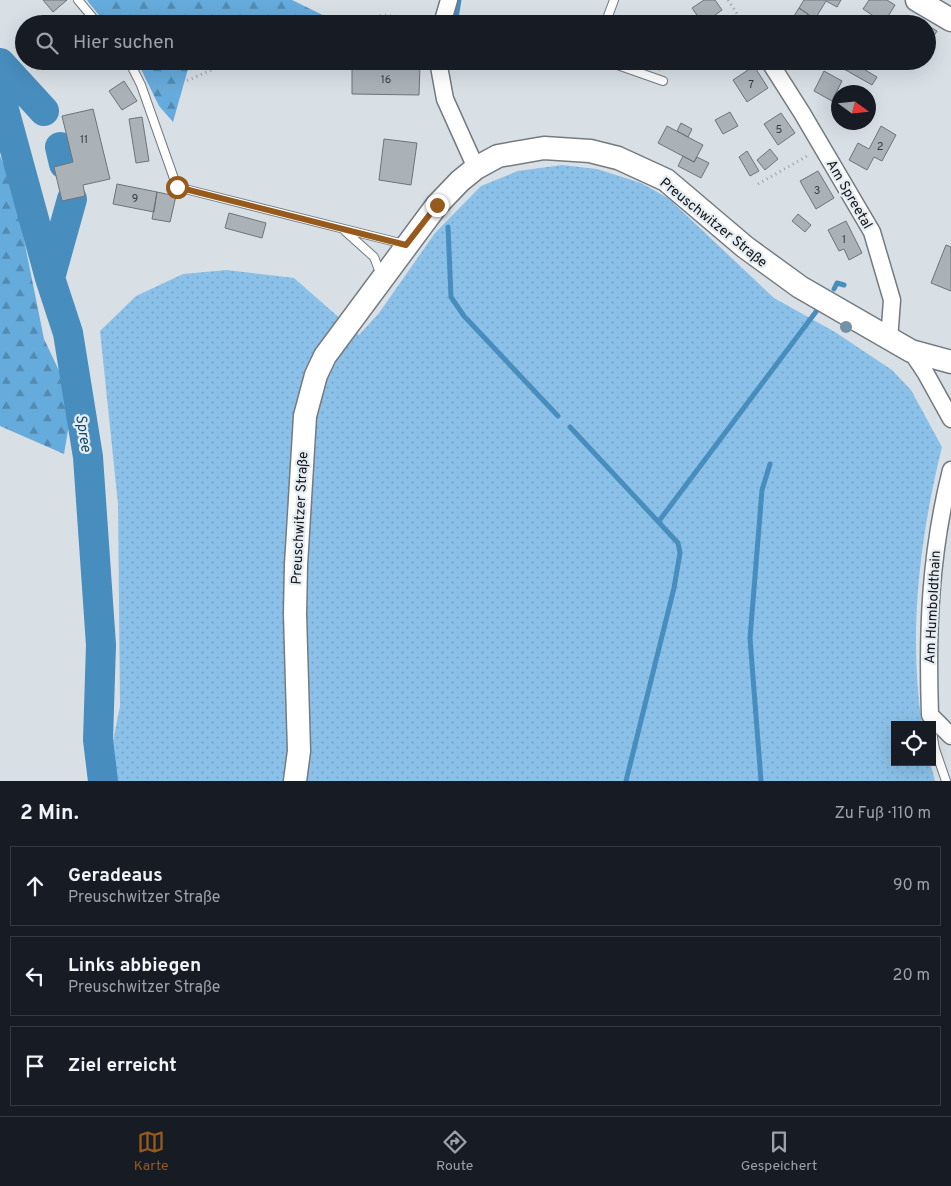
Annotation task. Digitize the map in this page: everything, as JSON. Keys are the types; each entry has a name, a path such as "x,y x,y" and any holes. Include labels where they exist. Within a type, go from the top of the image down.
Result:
{"street":[{"path":"444,15 449,0"},
{"path":"917,0 951,20"},
{"path":"440,70 445,99 476,168"},
{"name":"Am Spreetal","path":"775,70 872,232 891,294 888,340"},
{"name":"Preuschwitzer Straße","path":"295,781 299,751 295,614 296,565 305,416 316,375 325,356 406,245 437,205 460,181 476,168 498,156 544,148 590,151 633,164 672,184 769,266 888,340 911,351 951,362"},
{"path":"911,351 951,419"},
{"name":"Am Humboldthain","path":"951,470 934,552 927,642 930,720 951,736"}],"lane":[{"path":"78,0 90,15"},
{"path":"608,15 614,0"},
{"path":"134,70 141,85 177,187 406,245"},
{"path":"632,70 663,81"},
{"path":"343,230 374,257 382,277"},
{"path":"936,752 946,781"}],"path":[{"path":"728,0 738,15"},
{"path":"141,85 167,89 212,70"},
{"path":"758,184 823,148"}],"shaded area":[{"path":"562,165 597,169 641,183 668,198 774,298 835,332 892,370 911,390 942,447 928,515 918,585 916,655 922,721 891,721 891,766 931,766 935,781 118,781 112,746 120,706 118,504 100,331 136,296 183,274 227,270 294,278 359,335 379,313 435,233 481,186 518,171"}],"green space":[{"path":"87,0 292,0 323,15 99,15"},
{"path":"141,70 188,70 173,122 159,106"},
{"path":"0,156 13,185 44,339 62,377 70,419 64,454 0,426"}],"building":[{"path":"43,0 67,0 53,12"},
{"path":"704,0 715,0 722,10 715,15 697,15 692,8"},
{"path":"804,0 841,0 837,7 826,1 817,15 809,15 799,8"},
{"path":"869,0 887,0 895,5 889,15 872,15 863,9"},
{"path":"799,8 808,14 807,15 795,15"},
{"path":"352,70 420,70 419,95 352,94"},
{"path":"748,70 757,70 768,88 747,102 733,80"},
{"path":"846,70 865,70 877,77 872,85"},
{"path":"824,71 842,81 840,85 831,85 831,100 814,91"},
{"path":"124,81 137,101 122,110 109,91"},
{"path":"93,109 110,179 83,185 85,196 62,201 54,167 73,162 62,116"},
{"path":"730,112 738,126 723,134 715,120"},
{"path":"781,113 795,133 778,145 764,124"},
{"path":"142,117 149,161 136,163 129,119"},
{"path":"681,123 692,129 688,137 677,131"},
{"path":"667,126 703,145 694,162 658,143"},
{"path":"881,126 896,135 882,161 874,157 867,170 849,160 858,143 869,149"},
{"path":"384,139 417,143 411,185 379,180"},
{"path":"770,149 778,159 765,170 757,160"},
{"path":"747,151 759,171 750,176 739,157"},
{"path":"683,156 694,162 697,157 709,163 701,178 678,166"},
{"path":"818,171 834,198 816,209 800,181"},
{"path":"117,184 157,192 154,212 113,204"},
{"path":"157,192 176,196 170,222 152,219"},
{"path":"229,213 266,223 262,238 225,228"},
{"path":"798,214 811,225 805,232 792,221"},
{"path":"846,221 862,253 849,260 844,249 839,251 828,230"},
{"path":"946,245 951,247 951,291 931,283"}],"waterway":[{"path":"456,15 459,0"},
{"path":"0,63 44,111"},
{"name":"Spree","path":"0,95 50,278 68,333 88,457 101,645 98,740 103,781"},
{"path":"60,147 64,164"},
{"path":"50,278 72,199"},
{"path":"448,227 451,297 464,316 558,416"},
{"path":"834,289 837,283 844,285"},
{"path":"659,521 818,309"},
{"path":"570,427 678,543 680,553 674,588 626,781"},
{"path":"761,781 750,638 762,490 770,464"}],"route":[{"path":"177,187 406,245 437,205"}]}
